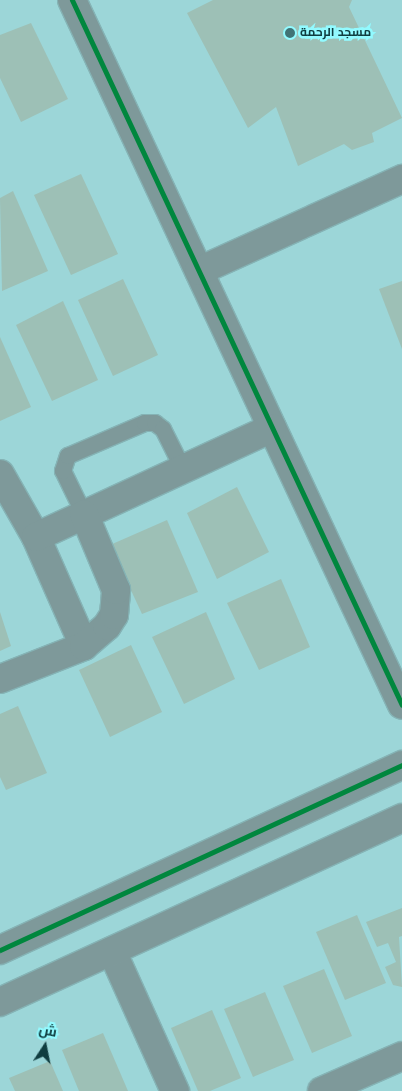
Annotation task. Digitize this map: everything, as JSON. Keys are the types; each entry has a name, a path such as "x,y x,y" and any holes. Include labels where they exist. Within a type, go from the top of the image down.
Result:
{"street":[{"path":"72,0 402,705"},
{"path":"199,271 402,179"},
{"path":"36,537 272,428"},
{"path":"0,474 36,537 84,646"},
{"path":"0,680 84,646 107,626 117,603 116,590 84,514"},
{"path":"0,950 402,765"},
{"path":"0,1002 402,818"},
{"path":"112,951 175,1091"},
{"path":"322,1091 402,1056"}],"lane":[{"path":"84,514 63,471 68,456 144,423 155,423 163,429 183,469"}],"building":[{"path":"213,0 352,0 349,7 402,118 372,133 374,142 352,150 344,144 298,166 276,107 248,128 187,13"},
{"path":"31,23 68,99 21,122 0,78 0,35"},
{"path":"81,174 118,254 71,275 34,195"},
{"path":"13,191 48,271 2,291 0,198"},
{"path":"123,279 158,355 113,376 78,300"},
{"path":"402,281 402,349 379,289"},
{"path":"63,301 98,380 52,401 16,325"},
{"path":"0,337 31,407 0,421"},
{"path":"237,487 269,552 217,579 187,513"},
{"path":"167,520 198,592 142,614 110,545"},
{"path":"281,579 310,647 259,670 227,603"},
{"path":"0,612 11,646 0,651"},
{"path":"206,612 235,679 184,704 152,637"},
{"path":"131,645 162,712 110,737 79,670"},
{"path":"18,706 47,773 6,790 0,777 0,714"},
{"path":"402,908 402,936 399,937 402,987 393,985 385,967 396,962 388,943 377,947 366,922"},
{"path":"357,915 386,983 345,1000 316,932"},
{"path":"324,969 352,1036 312,1053 283,986"},
{"path":"265,992 294,1060 253,1077 224,1009"},
{"path":"212,1010 241,1078 210,1091 198,1091 171,1028"},
{"path":"103,1033 128,1091 79,1091 62,1050"},
{"path":"50,1061 63,1091 15,1091 9,1078"}],"cycle path":[{"path":"72,0 402,705"},
{"path":"0,950 402,765"}],"place":[{"name":"مسجد الرحمة","path":"290,33"}]}
